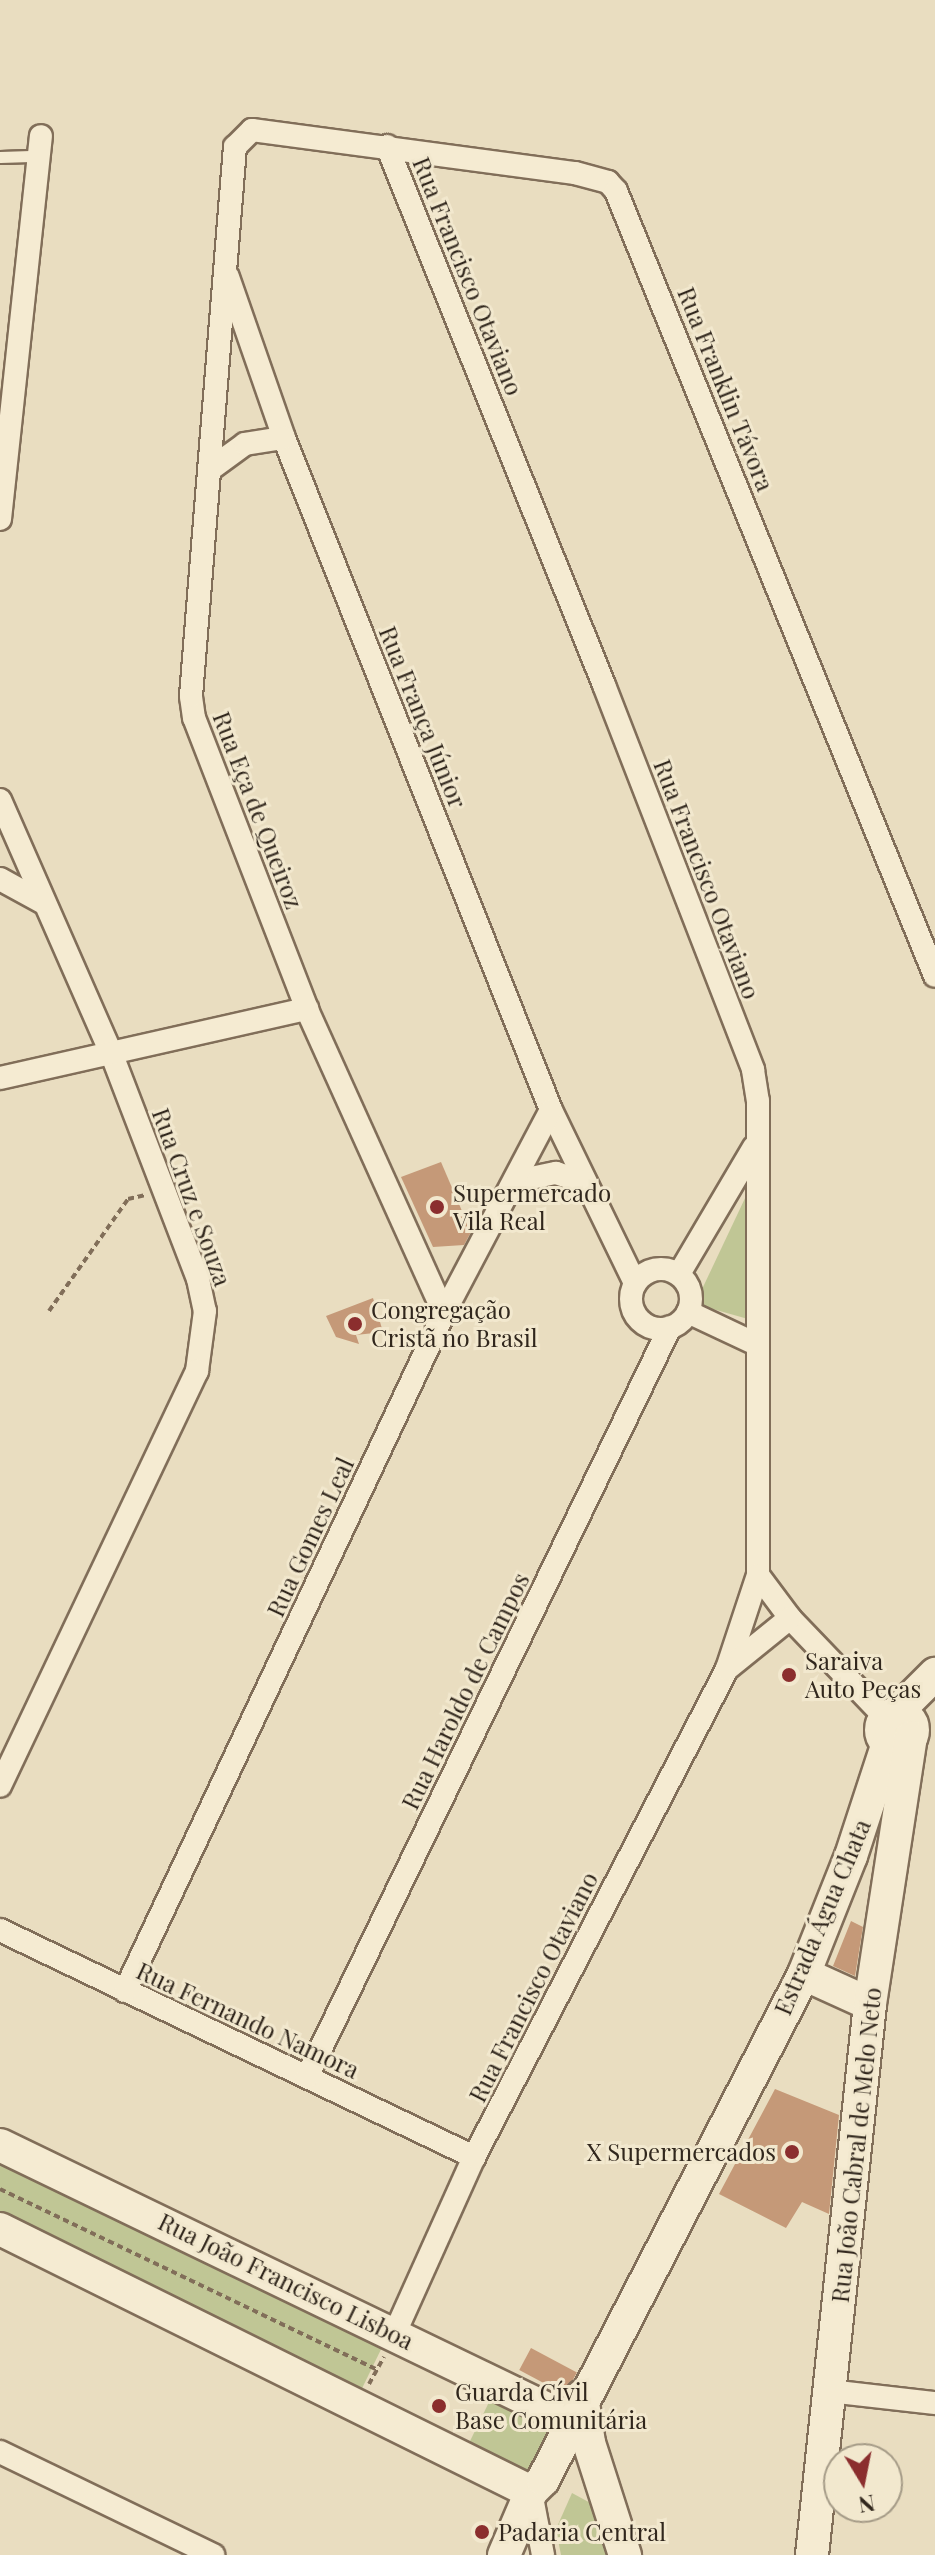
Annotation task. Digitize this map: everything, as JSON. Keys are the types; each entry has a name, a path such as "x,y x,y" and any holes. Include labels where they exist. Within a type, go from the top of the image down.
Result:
{"street":[{"name":"Rua Franklin Távora","path":"235,147 252,130 271,128 593,177 616,191 935,976"},
{"path":"0,519 10,316 40,146"},
{"name":"Rua Francisco Otaviano","path":"387,146 753,1070 758,1575 727,1669 474,2157 395,2333"},
{"name":"Rua Eça de Queiroz","path":"235,147 212,468 191,696 194,718 307,1009 444,1313"},
{"name":"Rua França Júnior","path":"225,268 284,438 551,1110 635,1283"},
{"path":"212,468 245,444 284,438"},
{"name":"Rua Cruz e Souza","path":"0,800 42,902 112,1055 164,1191 205,1311 197,1371 0,1786"},
{"path":"0,879 42,902"},
{"path":"0,1078 307,1009"},
{"name":"Rua Gomes Leal","path":"125,1991 444,1313 517,1181 551,1110"},
{"path":"679,1274 755,1146"},
{"path":"517,1181 556,1173 584,1182"},
{"path":"651,1270 679,1274 690,1290 688,1312 670,1327 649,1326 634,1313 635,1283 651,1270"},
{"path":"688,1312 754,1343"},
{"name":"Rua Haroldo de Campos","path":"307,2077 670,1327"},
{"path":"758,1575 790,1618 898,1727 935,1675"},
{"name":"Rua Francisco Otaviano","path":"727,1669 790,1618"},
{"name":"Estrada Água Chata","path":"504,2555 576,2408 804,1974 898,1727"},
{"name":"Rua João Cabral de Melo Neto","path":"812,2555 898,1727"},
{"name":"Rua Fernando Namora","path":"0,1930 474,2157"},
{"path":"804,1974 870,2004"},
{"name":"Rua João Francisco Lisboa","path":"0,2145 395,2333 576,2408"},
{"path":"0,2229 358,2404 537,2486"},
{"path":"829,2391 935,2403"},
{"path":"576,2408 582,2418 625,2555"},
{"path":"0,2452 213,2555"},
{"path":"537,2486 558,2472 580,2473 601,2483"},
{"path":"537,2486 543,2555"}],"lane":[{"path":"0,157 40,146"}],"path":[{"path":"49,1311 128,1199 164,1191"},
{"path":"0,2189 377,2370"},
{"path":"358,2404 395,2333"}],"green space":[{"path":"747,1194 748,1319 695,1304"},
{"path":"0,2152 386,2340 359,2394 0,2219"},
{"path":"491,2398 558,2431 536,2478 468,2445"},
{"path":"572,2493 596,2506 618,2555 561,2555 556,2529"}],"building":[{"name":"Supermercado Vila Real","path":"441,1162 471,1232 464,1245 433,1247 401,1177"},
{"name":"Congregação Cristã no Brasil","path":"373,1298 383,1332 356,1335 359,1344 336,1337 326,1316"},
{"path":"851,1921 863,1927 855,1976 833,1966"},
{"name":"X Supermercados","path":"775,2089 839,2115 829,2214 802,2202 786,2228 719,2194"},
{"path":"531,2348 577,2372 565,2394 519,2370"}],"place":[{"name":"Supermercado Vila Real","path":"437,1207"},
{"name":"Congregação Cristã no Brasil","path":"355,1324"},
{"name":"Saraiva Auto Peças","path":"789,1675"},
{"name":"X Supermercados","path":"792,2152"},
{"name":"Guarda Cívil Base Comunitária","path":"439,2406"},
{"name":"Padaria Central","path":"482,2532"}]}
